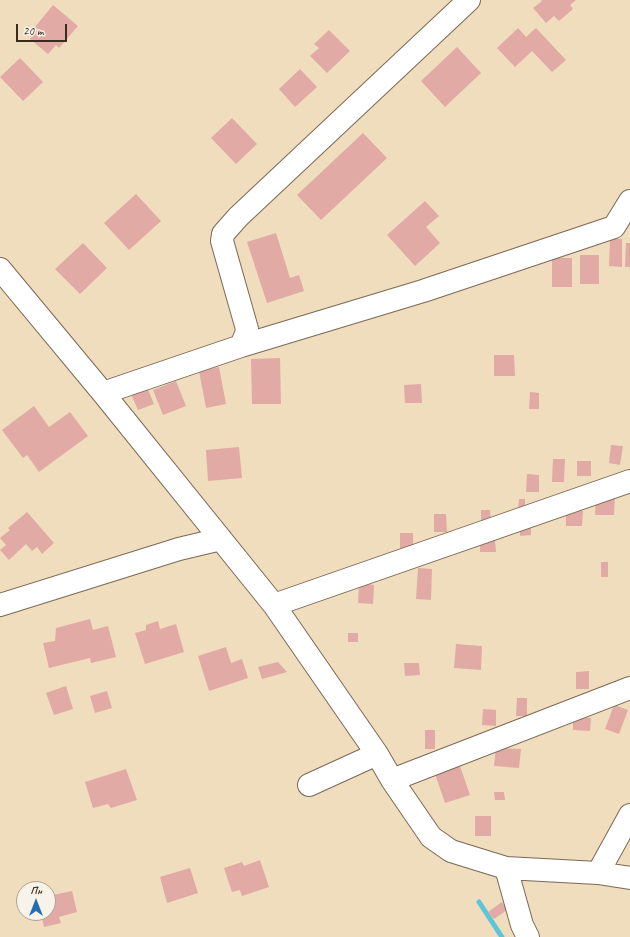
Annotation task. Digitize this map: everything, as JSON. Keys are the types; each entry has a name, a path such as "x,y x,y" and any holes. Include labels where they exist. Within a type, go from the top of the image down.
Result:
{"street":[{"path":"241,346 247,329 222,241 223,234 238,217 469,0"},
{"path":"103,393 241,346 423,291 622,228 630,201"},
{"path":"0,269 103,393 274,605 377,754 392,780 431,837 451,851 506,868 598,873 630,878"},
{"path":"274,605 630,481"},
{"path":"0,604 179,549 221,539"},
{"path":"392,780 630,688"},
{"path":"309,785 377,754"},
{"path":"598,873 630,815"},
{"path":"506,868 525,931"}],"building":[{"path":"541,0 576,0 570,5 573,9 559,21 554,16 546,23 533,8 542,1"},
{"path":"53,5 78,26 59,48 56,45 48,54 30,39 38,29 35,27"},
{"path":"518,28 526,37 536,28 566,60 552,72 532,51 515,67 497,48"},
{"path":"329,30 350,51 327,73 310,56 319,48 314,44"},
{"path":"457,47 481,73 445,107 421,81"},
{"path":"20,58 43,82 23,101 0,77"},
{"path":"300,69 317,87 295,107 279,89"},
{"path":"232,118 257,144 236,164 211,138"},
{"path":"363,133 387,158 321,220 297,195"},
{"path":"136,194 161,221 129,250 104,223"},
{"path":"425,201 439,216 426,227 440,243 415,266 387,235"},
{"path":"276,233 290,278 299,275 304,291 267,303 247,242"},
{"path":"610,239 622,239 622,267 609,266"},
{"path":"83,243 107,268 80,294 55,269"},
{"path":"626,243 630,243 630,267 625,267"},
{"path":"580,255 599,255 599,284 580,284"},
{"path":"552,258 572,258 572,287 552,287"},
{"path":"494,355 514,355 515,376 494,376"},
{"path":"280,358 281,404 252,404 251,359"},
{"path":"219,367 226,404 206,408 199,371"},
{"path":"176,381 186,406 163,415 153,390"},
{"path":"421,384 422,403 405,403 404,385"},
{"path":"147,387 154,404 138,410 131,394"},
{"path":"530,392 539,393 539,409 529,409"},
{"path":"34,406 49,427 70,412 88,436 39,472 27,455 23,458 2,430"},
{"path":"611,445 623,446 620,465 609,463"},
{"path":"239,447 242,478 208,481 206,450"},
{"path":"553,459 565,459 564,482 552,482"},
{"path":"577,461 591,461 591,476 577,476"},
{"path":"527,474 539,475 539,492 526,492"},
{"path":"596,494 615,495 614,515 595,515"},
{"path":"519,499 525,499 525,509 518,509"},
{"path":"481,510 490,510 491,523 481,523"},
{"path":"566,511 583,511 582,526 566,526"},
{"path":"27,512 54,543 42,554 37,547 32,551 26,544 9,560 0,550 6,545 0,538 10,530 8,528"},
{"path":"434,514 446,514 447,532 434,532"},
{"path":"520,524 531,524 531,535 520,536"},
{"path":"400,533 413,533 413,548 400,548"},
{"path":"480,540 495,540 496,552 480,552"},
{"path":"601,562 608,562 608,577 601,577"},
{"path":"418,568 432,569 431,600 416,599"},
{"path":"359,583 374,585 373,604 358,603"},
{"path":"90,619 93,630 108,626 116,657 91,663 90,658 49,668 43,643 55,641 56,628"},
{"path":"158,621 160,629 176,624 184,652 145,664 135,633 146,630 146,625"},
{"path":"348,633 358,633 358,642 348,642"},
{"path":"456,644 482,646 481,670 454,668"},
{"path":"226,647 231,663 242,659 248,678 209,691 198,656"},
{"path":"278,662 287,672 262,679 258,667"},
{"path":"404,663 419,663 420,675 405,676"},
{"path":"589,671 589,689 576,689 576,672"},
{"path":"66,686 73,709 54,715 46,693"},
{"path":"107,691 112,708 95,713 90,696"},
{"path":"517,698 527,698 527,716 516,716"},
{"path":"614,705 628,710 619,734 605,729"},
{"path":"483,709 496,710 496,726 482,725"},
{"path":"573,717 591,718 590,731 573,730"},
{"path":"425,730 435,730 435,749 425,749"},
{"path":"496,748 521,749 519,768 494,766"},
{"path":"460,766 470,795 445,803 435,774"},
{"path":"126,769 137,800 111,808 108,804 93,808 85,782"},
{"path":"494,792 504,792 505,800 495,800"},
{"path":"475,816 491,816 491,836 475,836"},
{"path":"260,860 269,887 242,896 240,890 232,892 224,868 242,862 244,866"},
{"path":"190,868 198,893 167,903 160,877"},
{"path":"72,891 77,912 59,917 61,923 44,927 43,921 56,921 56,894"},
{"path":"502,902 507,910 494,919 488,912"}],"waterway":[{"path":"479,902 502,937"}]}
